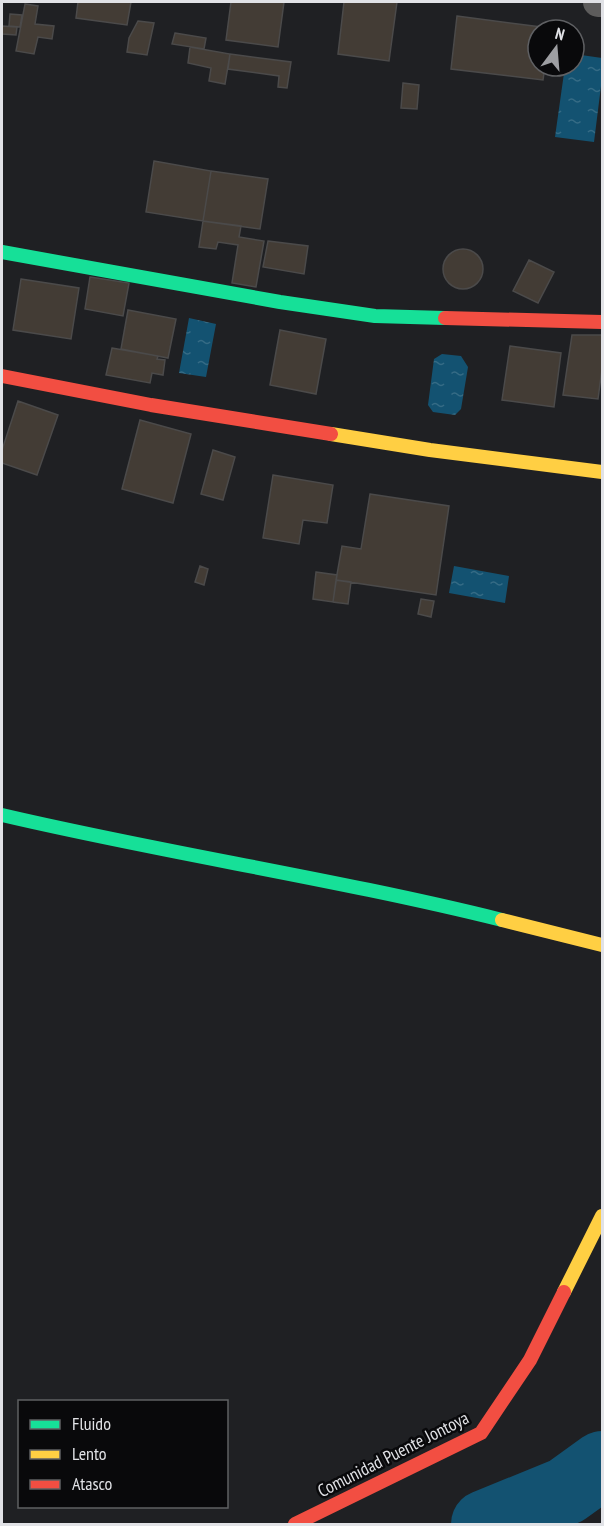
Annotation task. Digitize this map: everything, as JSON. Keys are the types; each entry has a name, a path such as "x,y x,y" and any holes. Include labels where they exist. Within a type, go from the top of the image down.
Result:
{"street":[{"path":"597,2 603,2"},
{"path":"2,252 280,302 375,316 603,322"},
{"path":"2,376 186,411 430,450 603,472"},
{"path":"2,815 92,836 432,903 603,945"},
{"name":"Comunidad Puente Jontoya","path":"295,1524 481,1433 530,1360 603,1216"}],"water":[{"path":"586,56 602,58 602,78 594,142 555,137 563,78 586,78"},
{"path":"189,318 216,324 206,377 179,373"},
{"path":"442,354 461,356 468,367 461,409 455,415 433,412 428,405 434,359"},
{"path":"454,566 509,576 505,603 449,593"}],"building":[{"path":"78,2 131,2 127,25 76,18"},
{"path":"231,2 284,2 278,47 226,40"},
{"path":"344,2 397,2 389,61 338,54"},
{"path":"25,4 38,6 35,24 54,26 52,39 38,37 34,54 16,51"},
{"path":"10,14 22,15 20,27 9,26"},
{"path":"457,16 526,25 526,78 451,69"},
{"path":"138,21 154,23 147,55 127,52 129,38"},
{"path":"2,26 17,27 16,35 2,34"},
{"path":"175,33 206,38 204,49 172,44"},
{"path":"190,47 230,54 225,84 209,81 211,68 188,63"},
{"path":"230,54 291,62 287,88 278,87 279,76 228,69"},
{"path":"403,83 419,85 417,109 401,108"},
{"path":"154,161 211,171 203,221 146,212"},
{"path":"211,171 268,179 260,229 203,221"},
{"path":"203,221 241,226 239,237 264,241 256,287 232,283 238,245 218,242 216,249 199,247"},
{"path":"268,241 308,246 304,274 263,267"},
{"path":"463,249 471,250 477,255 482,261 482,277 477,283 471,288 463,289 455,288 449,283 444,277 443,269 444,261 449,255 455,250"},
{"path":"529,260 554,272 538,303 513,291"},
{"path":"90,277 129,283 123,316 85,309"},
{"path":"21,279 79,288 71,339 13,330"},
{"path":"128,310 176,319 168,358 121,349"},
{"path":"280,330 326,339 316,394 270,385"},
{"path":"572,335 602,335 602,369 598,399 563,395"},
{"path":"510,346 561,353 554,407 502,400"},
{"path":"112,348 158,356 157,359 165,360 163,375 152,373 150,383 106,375"},
{"path":"18,401 58,415 37,475 2,463 2,450"},
{"path":"140,420 191,434 173,503 122,489"},
{"path":"213,450 235,457 223,500 201,494"},
{"path":"273,475 333,485 327,523 303,520 299,544 263,538"},
{"path":"370,494 449,506 436,595 336,580 342,546 361,549"},
{"path":"200,566 208,569 204,585 195,582"},
{"path":"316,572 337,575 333,602 313,599"},
{"path":"336,580 351,582 348,604 333,602"},
{"path":"421,599 434,601 431,617 418,614"}],"waterway":[{"path":"485,1524 566,1491 602,1465"}],"traffic: fast":[{"path":"2,252 280,302 375,316 445,318"},
{"path":"2,815 440,905 502,920"}],"traffic: slow":[{"path":"331,434 430,450 602,472"},
{"path":"502,920 602,945"},
{"path":"564,1292 602,1216"}],"traffic: jam":[{"path":"445,318 602,322"},
{"path":"2,376 151,405 331,434"},
{"path":"295,1524 481,1433 530,1360 564,1292"}]}
